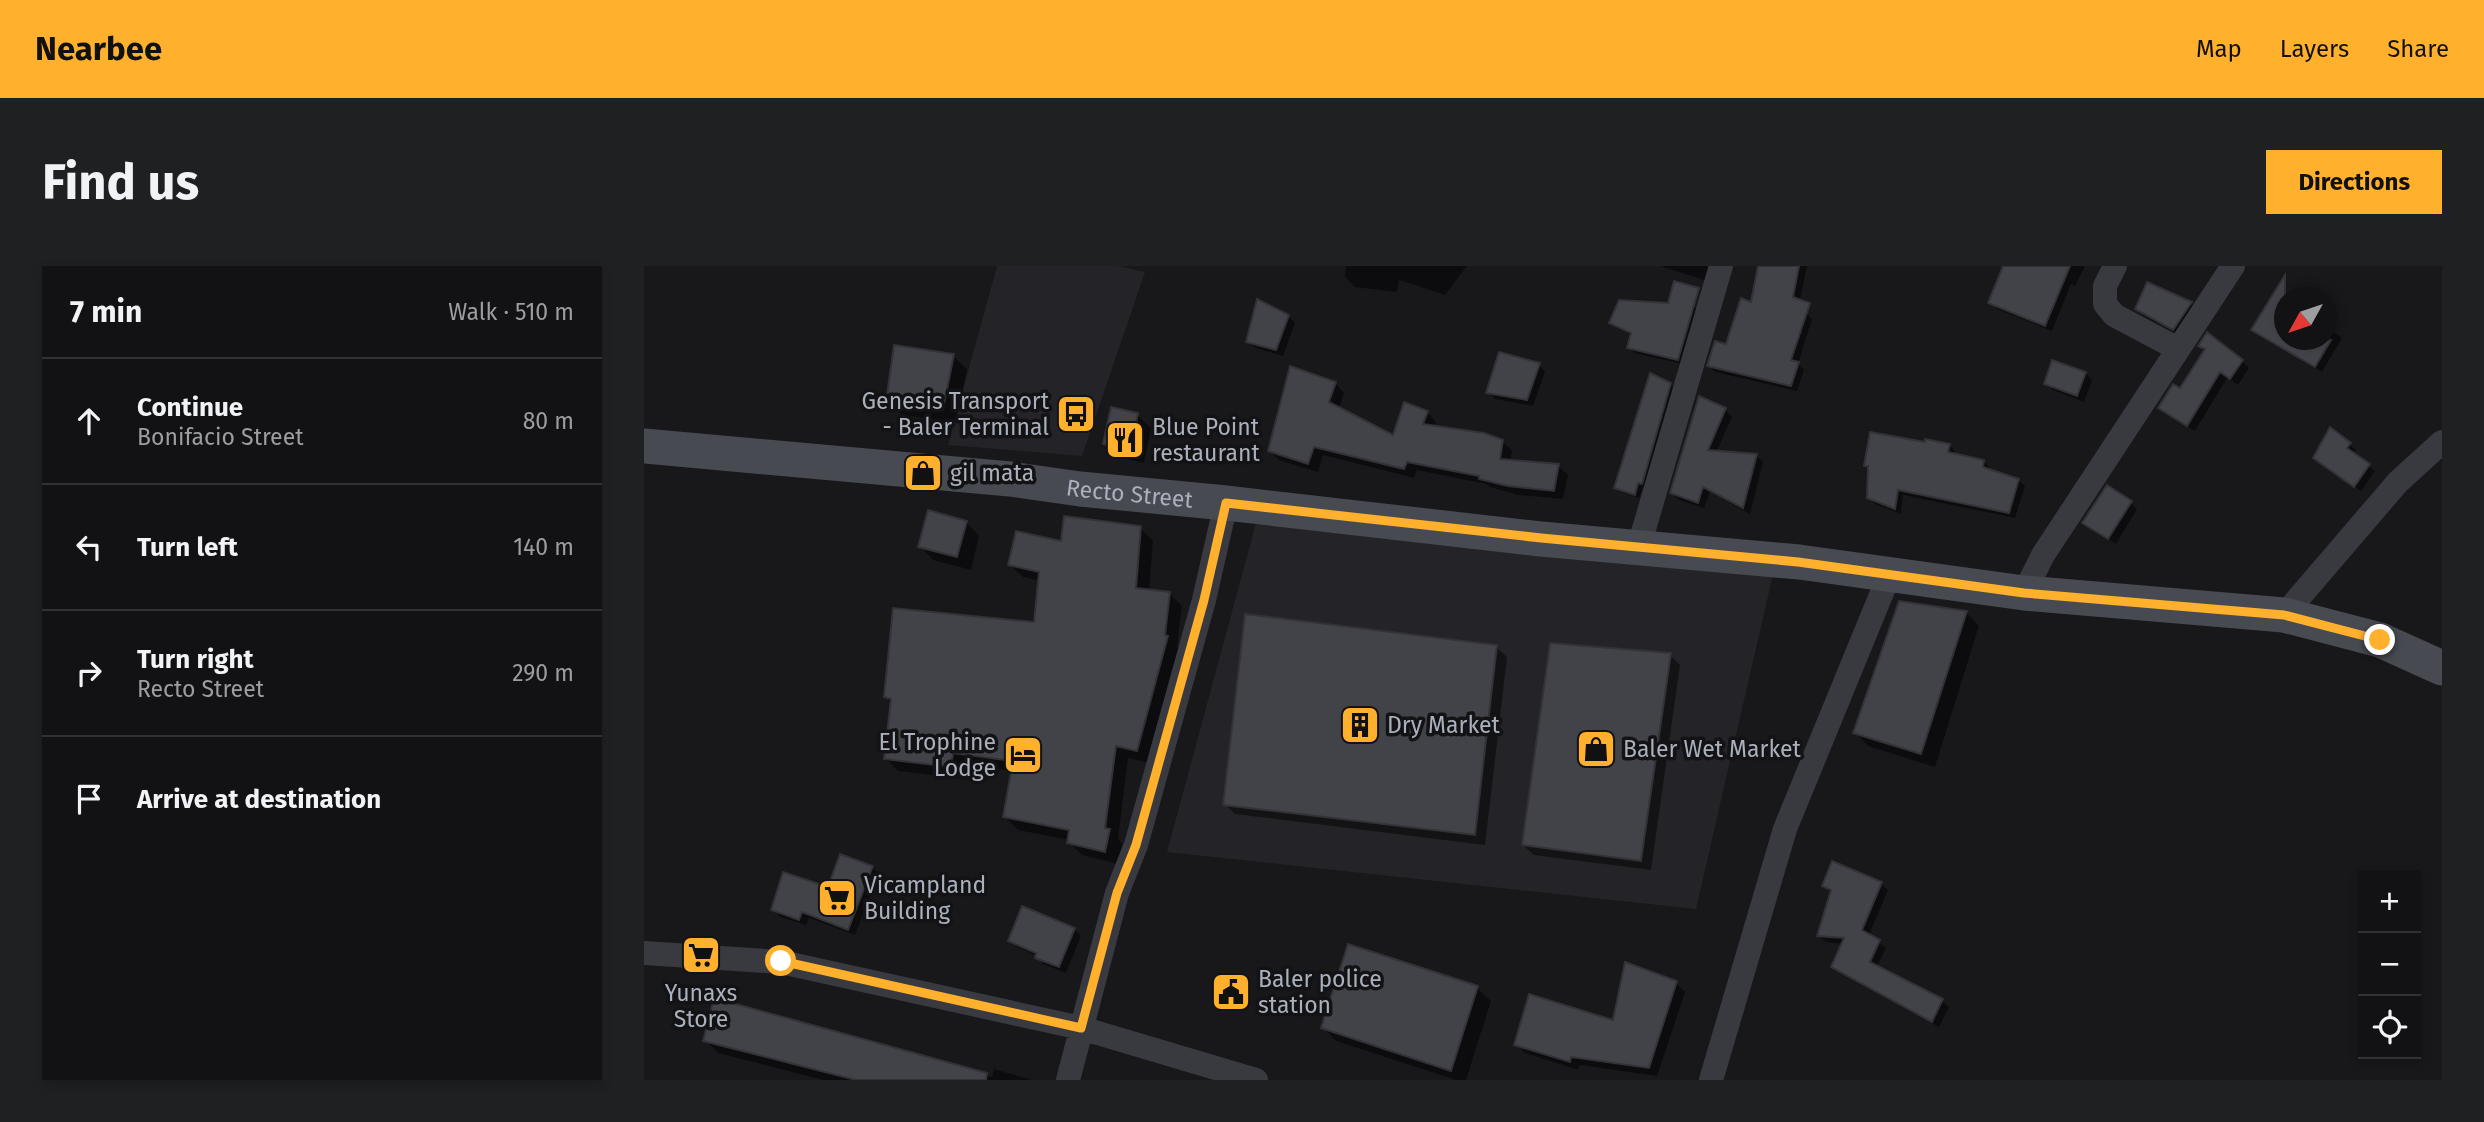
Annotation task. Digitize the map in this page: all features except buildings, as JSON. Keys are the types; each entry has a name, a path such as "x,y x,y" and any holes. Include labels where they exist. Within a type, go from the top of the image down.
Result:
{"street":[{"path":"1639,546 1721,266"},
{"path":"2115,266 2105,286 2105,304 2114,315 2178,349"},
{"path":"2024,593 2043,555 2233,266"},
{"path":"2284,615 2398,482 2442,442"},
{"name":"Recto Street","path":"644,446 1010,479 1080,489 1528,537 1639,546 1891,573 2024,593 2284,615 2380,640 2442,668"},
{"path":"1068,1080 1117,893 1136,845 1197,626 1226,503"},
{"path":"1712,1080 1785,830 1891,573"},
{"path":"644,953 781,961 1081,1028 1256,1080"}],"shaded area":[{"path":"997,266 1118,266 1145,272 1082,456 948,445"},
{"path":"1259,512 1774,570 1696,909 1167,852"}],"place":[{"name":"Genesis Transport - Baler Terminal","path":"1076,414"},
{"name":"Blue Point restaurant","path":"1125,440"},
{"name":"gil mata","path":"923,473"},
{"name":"Dry Market","path":"1360,725"},
{"name":"Baler Wet Market","path":"1596,749"},
{"name":"El Trophine Lodge","path":"1023,755"},
{"name":"Vicampland Building","path":"837,898"},
{"name":"Yunaxs Store","path":"701,955"},
{"name":"Baler police station","path":"1231,992"}],"route":[{"path":"781,961 1081,1028 1117,893 1136,845 1204,600 1226,503 1541,538 1798,562 2024,593 2284,615 2380,640"}]}
